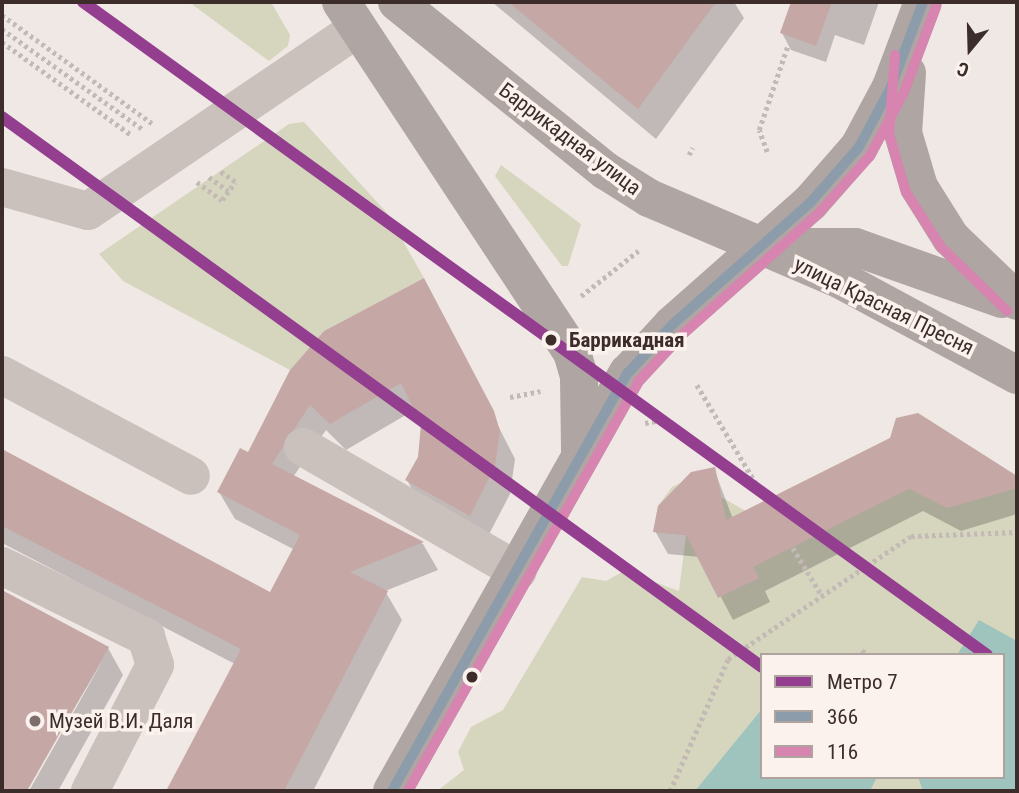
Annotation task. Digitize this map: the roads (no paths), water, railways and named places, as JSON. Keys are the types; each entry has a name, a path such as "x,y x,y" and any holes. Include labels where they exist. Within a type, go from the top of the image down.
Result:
{"main road":[{"name":"Баррикадная улица","path":"397,2 606,172 663,205 761,247"},
{"path":"347,16 455,169 572,352 579,377 579,459"},
{"path":"392,791 579,459 649,347 761,247 859,147 917,19"},
{"path":"917,19 903,134 909,162 951,238 1017,303"},
{"name":"улица Красная Пресня","path":"761,247 855,247 1017,303"},
{"name":"улица Красная Пресня","path":"761,247 841,280 1017,375"}],"lane":[{"path":"2,187 88,211 347,16"},
{"path":"2,375 191,476"},
{"path":"303,447 518,571"},
{"path":"2,566 146,637 155,665 90,791"}],"water":[{"path":"979,620 1017,641 1017,791 923,791 919,779 1005,779 1005,653 958,653"},
{"path":"760,711 760,779 876,779 870,791 695,791"}],"metro line":[{"name":"7","path":"83,2 984,653"},
{"name":"7","path":"2,117 760,666"}],"place":[{"name":"Баррикадная","path":"551,340"},
{"name":"Музей В.И. Даля","path":"35,721"}]}
